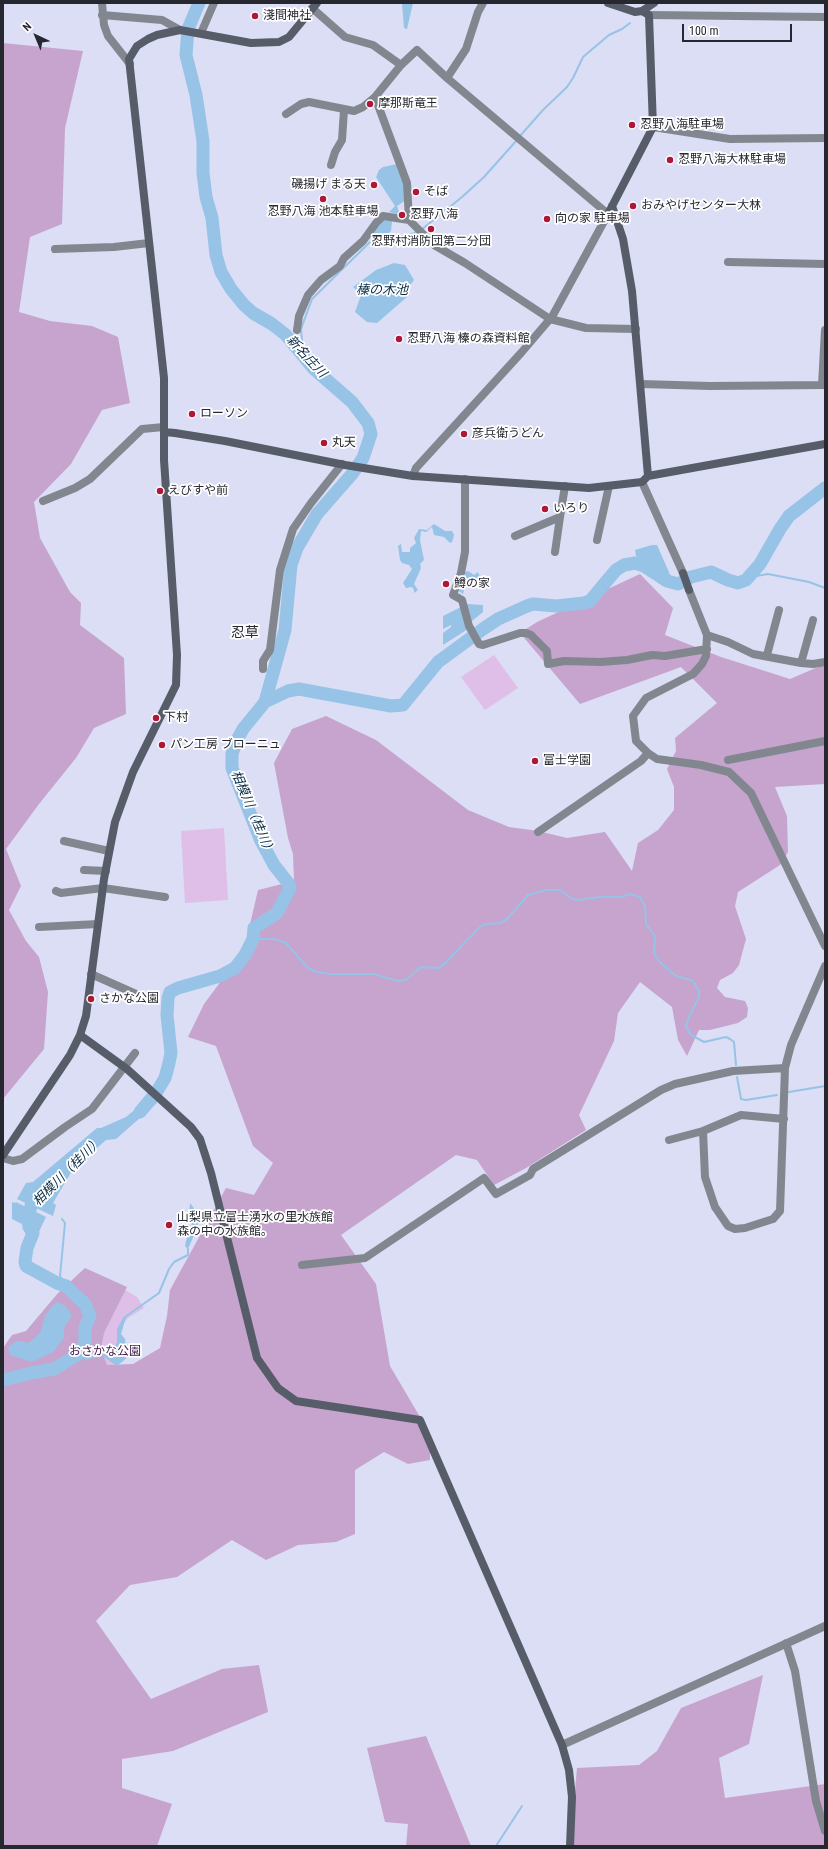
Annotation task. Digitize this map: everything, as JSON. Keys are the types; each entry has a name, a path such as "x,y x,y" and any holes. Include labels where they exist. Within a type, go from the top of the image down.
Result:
{"street":[{"path":"102,3 102,15 108,36 130,64"},
{"path":"201,33 214,3"},
{"path":"447,78 466,50 478,12 483,3"},
{"path":"608,3 635,12 646,13 825,17"},
{"path":"413,476 416,468 550,319 610,210 653,127 646,13 654,3"},
{"path":"3,1154 70,1055 80,1035 86,1016 103,888 115,822 133,772 176,685 177,655 165,492 164,378 129,59 137,46 148,39 157,35 180,30 251,43 279,42 289,37 315,6 345,37 373,45 401,65"},
{"path":"102,15 162,20 180,30"},
{"path":"286,114 301,104 309,102 354,111 374,97 401,65 417,50 447,78 610,210 623,239 632,291 648,476"},
{"path":"374,97 407,183 410,220 434,245 465,263 550,319 586,328 636,329"},
{"path":"331,165 335,152 342,140 344,110"},
{"path":"653,127 730,139 825,138"},
{"path":"298,330 299,316 308,295 321,280 340,266 344,258 353,252 383,216 410,220"},
{"path":"56,249 114,247 149,243"},
{"path":"728,262 825,264"},
{"path":"641,384 710,386 823,385 825,330"},
{"path":"43,501 75,488 90,478 142,429 164,430 413,476 589,488 642,482 648,476 825,444"},
{"path":"263,669 263,661 270,650 280,570 294,529 311,503 343,464"},
{"path":"465,479 464,552 461,573 453,595 462,600 469,626 479,644 483,645 520,632 526,633 531,635 547,651 548,664 627,660 652,655 665,656 707,649"},
{"path":"642,482 683,573 707,635 707,649 702,664 693,674 646,698 632,716 636,741 648,754 657,759 701,765 729,772 751,793 823,933 825,946"},
{"path":"555,552 565,486"},
{"path":"597,540 609,486"},
{"path":"515,536 560,517"},
{"path":"767,655 780,610"},
{"path":"801,663 813,620"},
{"path":"707,635 728,642 753,654 767,655 801,663 813,664 825,662"},
{"path":"728,760 825,740"},
{"path":"538,832 641,761 648,754"},
{"path":"64,841 109,851"},
{"path":"84,870 106,871"},
{"path":"56,891 61,893 103,888 165,898"},
{"path":"39,927 98,924"},
{"path":"703,1131 705,1177 715,1207 728,1226 735,1229 745,1228 772,1219 780,1211 785,1068 791,1045 825,966"},
{"path":"91,974 136,994"},
{"path":"80,1035 125,1068 167,1105 191,1128 204,1148 256,1358 278,1388 296,1401 420,1420 562,1745 569,1770 572,1797 570,1846"},
{"path":"3,1158 13,1161 22,1159 92,1109 107,1092 135,1053"},
{"path":"302,1265 365,1258 484,1178 496,1194 530,1175 533,1169 661,1090 675,1084 733,1071 785,1068"},
{"path":"669,1140 703,1131 741,1115 784,1119"},
{"path":"562,1745 825,1626"},
{"path":"786,1643 797,1677 816,1801 825,1831"}],"green space":[{"path":"494,655 518,688 485,710 461,677"},
{"path":"224,828 228,900 185,903 181,831"},
{"name":"おさかな公園","path":"120,1287 137,1297 144,1308 128,1318 118,1331 119,1341 115,1368 91,1375 84,1351"}],"shaded area":[{"path":"3,43 83,51 65,128 62,224 30,237 19,312 50,321 92,326 118,337 130,403 102,410 71,464 34,502 40,538 70,592 81,603 80,625 124,658 126,714 94,728 76,758 39,804 6,849 21,886 9,910 26,941 39,957 48,992 44,1049 3,1099"},
{"path":"640,574 673,608 665,635 721,657 790,679 825,664 825,784 775,787 787,816 788,852 780,865 738,892 735,906 746,939 739,965 733,973 720,980 717,988 725,997 745,1001 748,1008 747,1017 738,1023 710,1030 699,1030 687,1056 678,1040 672,1007 640,982 618,1013 614,1041 579,1115 586,1130 526,1168 494,1185 477,1160 456,1155 341,1235 376,1284 390,1366 430,1434 430,1460 408,1464 384,1452 355,1470 355,1534 336,1542 298,1545 266,1560 232,1540 177,1577 130,1585 96,1621 151,1699 222,1669 259,1665 268,1712 173,1751 122,1759 122,1788 172,1804 157,1846 3,1846 3,1348 12,1335 26,1331 58,1293 85,1268 127,1287 104,1333 101,1349 107,1365 133,1364 160,1348 167,1316 170,1290 226,1188 254,1195 273,1163 253,1146 216,1046 188,1037 204,1004 245,946 258,890 294,881 293,854 288,838 274,763 292,729 326,716 376,740 468,810 509,827 538,831 567,838 605,832 632,871 638,843 658,830 674,810 674,787 667,769 676,751 675,738 717,703 681,667 580,704 520,633 537,622"},
{"path":"763,1675 749,1744 719,1758 725,1798 825,1784 825,1846 570,1846 577,1768 639,1765 657,1751 681,1708"},
{"path":"426,1736 471,1846 406,1846 408,1824 385,1822 367,1748"}],"water":[{"path":"402,3 413,3 407,29 404,28"},
{"path":"397,164 405,187 406,200 397,206 399,212 397,214 389,212 395,206 376,177 379,170 383,167"},
{"path":"383,220 392,221 391,231 389,233 373,235 374,231"},
{"name":"榛の木池","path":"394,263 405,265 414,280 411,284 407,297 377,323 367,322 355,312 360,298 360,293 353,287 376,270"},
{"path":"434,524 445,531 452,531 454,535 452,542 450,543 444,537 434,535 432,527 426,532 421,531 420,540 424,560 420,564 421,568 414,584 418,590 414,593 412,587 406,588 403,583 412,569 409,565 402,563 400,560 398,546 401,544 402,552 410,552 410,548 416,543 414,538 419,529 427,530"},
{"path":"657,545 672,579 665,580 658,576 636,556 635,550"},
{"path":"468,571 474,575 478,572 481,580 476,587 470,584 465,586 463,594 459,591 465,579 465,572"},
{"path":"467,604 483,605 483,612 467,625 468,629 443,645 443,633 451,627 451,625 443,629 443,616"},
{"path":"147,1094 157,1103 116,1139 106,1140 73,1169 53,1203 56,1205 53,1216 17,1199 26,1183 33,1182 97,1128 101,1128 126,1117 144,1102"},
{"path":"12,1202 16,1202 46,1217 35,1240 22,1224 12,1219"},
{"path":"190,1203 196,1211 198,1226 188,1249 185,1246 193,1221 189,1215"},
{"path":"58,1302 65,1306 72,1315 64,1328 64,1338 53,1352 32,1362 10,1355 8,1348 14,1342 20,1341 28,1343 38,1335 41,1331 45,1316 52,1306"},
{"path":"124,1316 126,1317 121,1334 125,1339 129,1356 117,1366 104,1357 104,1354 110,1354 115,1347 117,1342 117,1329"}],"waterway":[{"name":"新名庄川","path":"199,3 188,29 186,55 196,95 203,141 203,173 206,197 212,218 216,255 221,272 231,289 244,305 253,313 272,324 286,335 313,368 352,402 368,423 371,434 363,458 352,474 317,514 297,548 291,565 285,630 265,702"},
{"path":"520,136 543,110 567,87 583,57 609,35 622,29 630,23"},
{"path":"421,230 484,177 517,140"},
{"path":"306,361 303,351 301,329 312,299 372,240 404,236 418,232"},
{"name":"相模川（桂川）","path":"140,1112 156,1093 165,1078 169,1063 171,1053 167,1015 168,998 170,992 178,988 220,976 235,968 245,955 253,939 254,928 277,913 290,888 289,884 274,865 261,841 232,768 232,754 236,742 243,729 265,702 288,691 299,689 391,706 403,705 438,662 498,619 533,604 556,606 590,601 616,570 624,565 635,563 644,566 667,581 678,584 691,577 711,572 738,583 746,580 760,564 789,516 825,488"},
{"path":"750,577 768,574 809,582 825,588"},
{"path":"253,939 275,939 286,943 308,968 316,972 331,974 374,974 397,981 406,980 421,967 437,968 442,966 480,927 485,924 500,923 506,920 528,895 546,890 560,890 572,899 579,900 599,897 622,897 629,894 640,897 645,906 646,924 655,936 654,954 660,962 676,976 693,981 699,991 699,997 686,1026 689,1032 704,1042 726,1037 730,1039 734,1042 736,1065"},
{"path":"737,1077 741,1099 746,1100 777,1095"},
{"path":"789,1092 825,1086"},
{"name":"相模川（桂川）","path":"3,1380 54,1369 79,1354 85,1342 85,1327 90,1316 85,1304 66,1286 57,1283 26,1266 25,1262 27,1248 33,1233 29,1227 28,1218 31,1206 43,1193"},
{"path":"62,1219 65,1223 60,1276 66,1286"},
{"path":"125,1317 159,1293 169,1269 174,1262 188,1255 188,1249"},
{"path":"79,1354 86,1359 101,1355 105,1356"},
{"path":"496,1846 522,1806"}],"place":[{"name":"淺間神社","path":"255,16"},
{"name":"摩那斯竜王","path":"370,104"},
{"name":"忍野八海駐車場","path":"632,125"},
{"name":"忍野八海大林駐車場","path":"670,160"},
{"name":"磯揚げ まる天","path":"374,185"},
{"name":"そば","path":"416,192"},
{"name":"忍野八海 池本駐車場","path":"323,199"},
{"name":"おみやげセンター大林","path":"633,206"},
{"name":"忍野八海","path":"402,215"},
{"name":"向の家 駐車場","path":"547,219"},
{"name":"忍野村消防団第二分団","path":"431,229"},
{"name":"忍野八海 榛の森資料館","path":"399,339"},
{"name":"ローソン","path":"192,414"},
{"name":"彦兵衛うどん","path":"464,434"},
{"name":"丸天","path":"324,443"},
{"name":"えびすや前","path":"160,491"},
{"name":"いろり","path":"545,509"},
{"name":"鱒の家","path":"446,584"},
{"name":"下村","path":"156,718"},
{"name":"パン工房 ブローニュ","path":"162,745"},
{"name":"富士学園","path":"535,761"},
{"name":"さかな公園","path":"91,999"},
{"name":"山梨県立富士湧水の里水族館 森の中の水族館。","path":"169,1225"}],"district":[{"name":"忍草","path":"245,633"}]}
